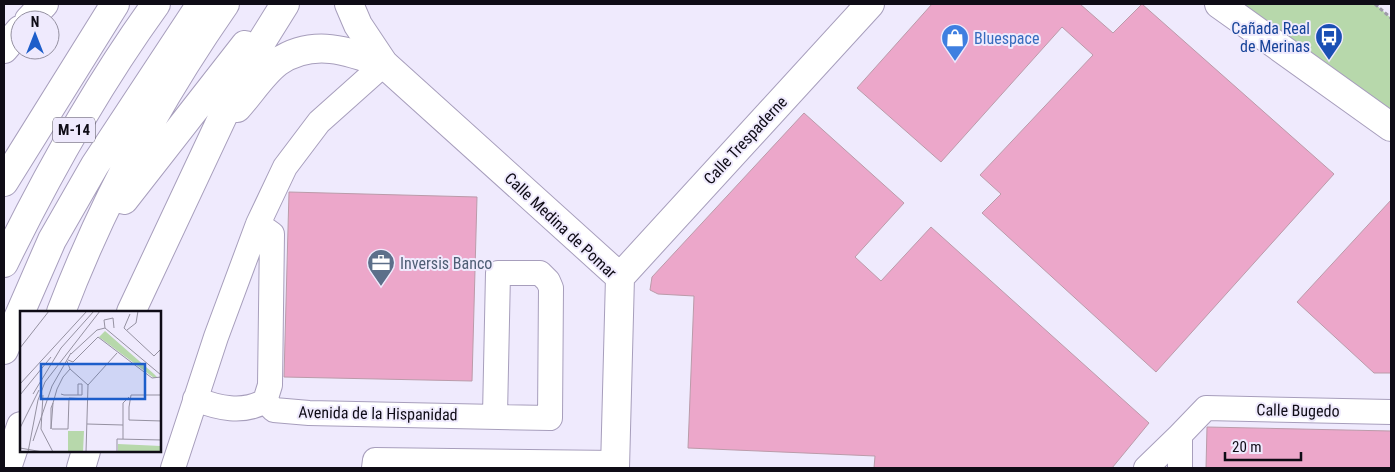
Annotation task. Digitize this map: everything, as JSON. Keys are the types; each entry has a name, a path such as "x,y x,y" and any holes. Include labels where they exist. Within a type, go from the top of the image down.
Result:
{"main road":[{"name":"M-14","path":"4,182 115,4"},
{"name":"M-14","path":"4,263 44,181 108,72 156,4"},
{"path":"21,311 52,240 95,165 201,4"},
{"path":"61,311 88,247 119,182 202,37 225,4"},
{"path":"88,247 241,49 284,4"},
{"path":"131,311 247,65 284,4"},
{"name":"Calle Trespaderne","path":"620,276 870,4"},
{"path":"1219,4 1391,127"},
{"path":"353,14 384,64"},
{"path":"216,132 278,63 308,48 347,50 384,64"},
{"name":"Calle Medina de Pomar","path":"384,64 620,276 615,466"},
{"path":"4,350 20,313"},
{"path":"8,468 20,429"},
{"path":"82,468 86,452"}],"street":[{"path":"173,468 195,400 258,224 285,167 319,122 384,64"},
{"path":"195,400 219,408 252,408 265,401 270,385 272,234 258,224"},
{"name":"Avenida de la Hispanidad","path":"265,401 274,410 282,411 495,415 550,418 551,288 548,281 540,273 498,273 495,415"},
{"name":"Calle Bugedo","path":"1180,435 1206,408 1391,412"},
{"path":"1146,468 1180,435"},
{"path":"1180,435 1180,468"},
{"path":"374,468 375,460 615,466"}],"path":[{"path":"1375,4 1391,18"}],"green space":[{"path":"1241,4 1375,4 1391,18 1391,111"}],"building":[{"path":"932,4 1080,4 1113,33 1142,4 1334,174 1156,372 982,213 1001,194 980,175 1093,55 1062,27 941,162 857,88"},
{"path":"804,113 904,203 855,257 881,281 931,227 1149,423 1112,468 874,468 875,456 688,448 694,296 658,294 650,290 652,277"},
{"name":"Inversis Banco","path":"289,192 477,197 472,381 284,377"},
{"path":"1391,200 1391,373 1374,373 1297,302"},
{"path":"1207,427 1391,431 1391,468 1206,468"}],"place":[{"name":"Cañada Real de Merinas","path":"1329,61"},
{"name":"Bluespace","path":"955,62"},
{"name":"Inversis Banco","path":"381,287"}]}
